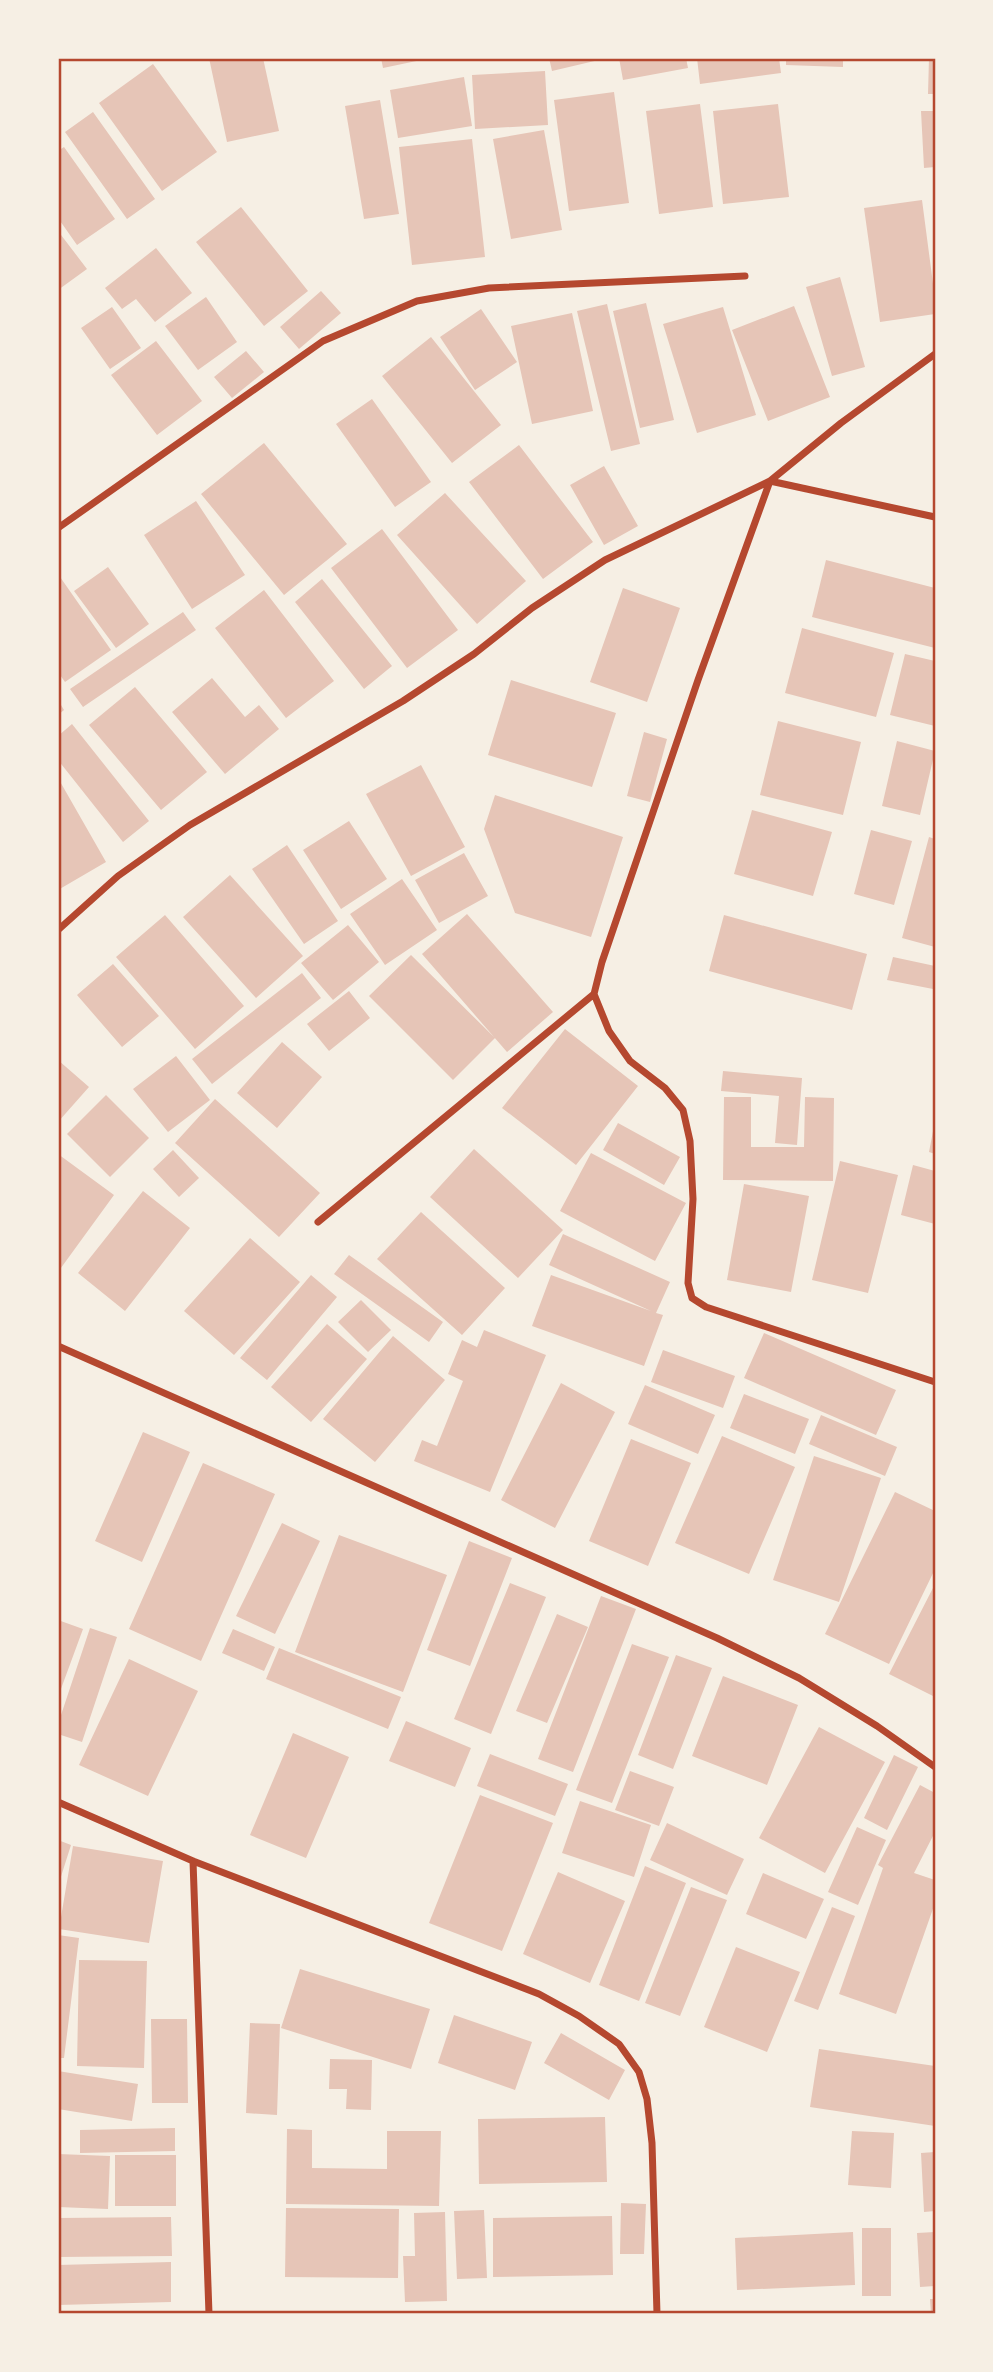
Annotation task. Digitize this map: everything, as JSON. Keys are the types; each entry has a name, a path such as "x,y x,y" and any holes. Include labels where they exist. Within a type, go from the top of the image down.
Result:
{"street":[{"path":"58,528 323,341 417,301 489,288 745,276"},
{"path":"58,930 118,876 190,825 403,701 605,560 770,481 841,423 935,354"},
{"path":"770,481 935,517"},
{"path":"318,1222 594,993 602,962 698,681 770,481"},
{"path":"594,993 609,1031 630,1061 665,1088 683,1110 690,1140 693,1199 688,1283 692,1298 706,1307 935,1382"},
{"path":"58,1346 717,1638 799,1678 877,1726 935,1767"},
{"path":"58,1802 193,1861 539,1994 579,2016 619,2044 639,2071 647,2099 652,2143 657,2314"},
{"path":"193,1861 209,2314"}],"building":[{"path":"209,58 263,58 279,131 227,142"},
{"path":"381,58 426,58 426,59 383,68"},
{"path":"549,58 603,58 603,59 552,71"},
{"path":"619,58 686,58 688,68 623,80"},
{"path":"697,58 779,58 781,73 700,84"},
{"path":"786,58 843,58 843,67 786,65"},
{"path":"929,58 935,58 935,94 928,94"},
{"path":"153,64 217,152 162,191 99,103"},
{"path":"545,71 548,125 475,129 472,75"},
{"path":"464,77 472,126 398,138 390,90"},
{"path":"614,92 629,203 569,211 554,100"},
{"path":"380,100 399,214 364,219 345,106"},
{"path":"700,104 713,207 659,214 646,111"},
{"path":"778,104 789,197 723,204 713,111"},
{"path":"921,111 935,111 935,167 924,168"},
{"path":"93,112 155,199 127,219 65,132"},
{"path":"544,130 562,230 511,239 493,139"},
{"path":"472,139 485,257 412,265 399,147"},
{"path":"64,147 115,219 77,245 58,218 58,151"},
{"path":"922,200 935,314 880,322 864,208"},
{"path":"241,207 308,291 264,326 196,242"},
{"path":"58,231 87,269 58,290"},
{"path":"156,248 192,293 155,322 136,299 122,309 105,288"},
{"path":"840,277 865,367 832,376 806,287"},
{"path":"321,291 341,313 299,349 280,327"},
{"path":"206,297 237,342 198,370 165,326"},
{"path":"646,303 674,420 640,428 613,311"},
{"path":"607,304 640,444 611,451 577,311"},
{"path":"794,306 830,397 768,421 732,330"},
{"path":"112,307 141,348 110,369 81,328"},
{"path":"723,307 756,415 697,433 663,324"},
{"path":"481,309 517,362 475,390 440,337"},
{"path":"572,313 593,411 532,424 511,326"},
{"path":"431,337 501,425 452,463 382,376"},
{"path":"156,341 202,401 157,435 111,375"},
{"path":"246,351 264,372 232,398 214,377"},
{"path":"372,399 431,482 395,507 336,424"},
{"path":"264,443 347,544 284,595 201,494"},
{"path":"519,445 593,542 543,579 469,482"},
{"path":"604,466 638,526 604,545 570,485"},
{"path":"445,493 526,581 477,624 397,535"},
{"path":"196,501 245,575 192,609 144,535"},
{"path":"382,529 458,630 407,668 331,568"},
{"path":"826,560 935,588 935,648 812,617"},
{"path":"108,567 149,624 116,648 74,591"},
{"path":"58,574 111,650 65,682 58,672"},
{"path":"322,579 392,666 364,689 295,602"},
{"path":"623,588 680,608 647,702 590,682"},
{"path":"264,590 334,681 286,718 215,628"},
{"path":"183,612 196,630 83,707 70,689"},
{"path":"802,628 894,653 876,717 785,693"},
{"path":"905,654 935,661 935,726 890,715"},
{"path":"212,678 245,717 259,705 279,729 225,774 172,712"},
{"path":"511,680 616,713 592,787 488,755"},
{"path":"135,687 207,772 161,810 89,725"},
{"path":"58,700 64,710 58,715"},
{"path":"778,721 861,742 843,815 760,795"},
{"path":"72,724 149,821 123,842 58,760 58,736"},
{"path":"644,732 667,739 650,802 627,796"},
{"path":"897,741 935,751 920,815 882,806"},
{"path":"421,765 465,847 411,876 366,794"},
{"path":"58,778 106,862 58,890"},
{"path":"495,795 623,837 591,937 515,913 484,829"},
{"path":"752,810 832,832 813,896 734,874"},
{"path":"349,821 387,879 341,909 303,850"},
{"path":"871,830 912,841 894,905 854,894"},
{"path":"929,837 935,839 935,947 902,938"},
{"path":"287,845 338,921 304,944 252,869"},
{"path":"464,853 488,896 439,923 415,880"},
{"path":"230,875 303,956 256,998 183,917"},
{"path":"402,879 437,930 385,965 350,914"},
{"path":"467,914 553,1012 507,1052 422,954"},
{"path":"165,915 244,1006 195,1049 116,957"},
{"path":"724,915 867,954 852,1010 709,971"},
{"path":"348,925 379,962 333,1000 301,963"},
{"path":"411,955 495,1038 453,1080 369,996"},
{"path":"893,957 935,966 933,989 887,980"},
{"path":"113,964 159,1016 122,1047 77,995"},
{"path":"302,973 321,998 212,1084 192,1059"},
{"path":"349,991 370,1018 329,1051 307,1024"},
{"path":"565,1029 638,1086 576,1165 502,1108"},
{"path":"282,1042 322,1077 277,1128 237,1093"},
{"path":"176,1056 210,1100 168,1132 133,1089"},
{"path":"58,1060 89,1087 58,1122"},
{"path":"723,1071 802,1078 797,1145 775,1143 779,1096 721,1091"},
{"path":"106,1095 149,1138 110,1177 67,1134"},
{"path":"724,1097 751,1097 751,1147 804,1147 805,1097 834,1098 833,1181 723,1180"},
{"path":"215,1099 320,1193 279,1237 175,1143"},
{"path":"618,1123 680,1157 664,1185 603,1150"},
{"path":"935,1126 935,1154 929,1152"},
{"path":"474,1149 563,1230 518,1278 430,1197"},
{"path":"173,1150 199,1178 179,1197 153,1169"},
{"path":"591,1153 686,1203 655,1261 560,1211"},
{"path":"58,1154 114,1195 58,1272"},
{"path":"840,1161 898,1175 868,1293 812,1280"},
{"path":"913,1165 935,1171 935,1224 901,1215"},
{"path":"744,1184 809,1196 791,1292 727,1280"},
{"path":"143,1191 190,1228 125,1311 78,1273"},
{"path":"421,1212 505,1288 462,1335 377,1259"},
{"path":"563,1234 670,1282 656,1313 663,1315 644,1366 532,1326 551,1275 651,1311 549,1265"},
{"path":"250,1238 300,1282 234,1355 184,1311"},
{"path":"349,1255 443,1322 429,1342 334,1274"},
{"path":"311,1275 337,1297 267,1380 240,1358"},
{"path":"361,1300 391,1330 368,1352 338,1322"},
{"path":"327,1324 367,1359 311,1422 271,1387"},
{"path":"484,1330 546,1355 490,1492 414,1461 422,1440 437,1446 463,1381 448,1374 462,1340 477,1347"},
{"path":"764,1333 896,1390 876,1435 744,1378"},
{"path":"393,1336 445,1380 375,1462 323,1419"},
{"path":"663,1350 735,1376 723,1408 651,1382"},
{"path":"561,1383 615,1412 555,1528 501,1500"},
{"path":"645,1385 715,1415 698,1454 628,1424"},
{"path":"744,1394 809,1419 795,1454 730,1428"},
{"path":"821,1415 897,1447 885,1476 809,1444"},
{"path":"143,1432 190,1452 142,1562 95,1541"},
{"path":"722,1436 795,1467 749,1574 675,1543"},
{"path":"631,1439 691,1463 648,1566 589,1541"},
{"path":"814,1456 881,1478 839,1602 773,1580"},
{"path":"203,1463 275,1494 201,1661 129,1629"},
{"path":"895,1492 935,1511 935,1569 889,1664 825,1634"},
{"path":"282,1523 320,1541 275,1634 236,1616"},
{"path":"339,1535 447,1575 403,1692 295,1652"},
{"path":"469,1541 512,1558 470,1666 427,1650"},
{"path":"510,1583 546,1597 491,1734 454,1719"},
{"path":"935,1584 935,1697 889,1674"},
{"path":"601,1596 636,1609 573,1772 538,1759"},
{"path":"557,1614 588,1627 547,1723 516,1711"},
{"path":"58,1620 83,1629 58,1697"},
{"path":"90,1628 117,1637 82,1742 58,1734 58,1724"},
{"path":"233,1629 275,1647 264,1671 222,1653"},
{"path":"632,1644 669,1657 612,1803 576,1790"},
{"path":"279,1648 401,1697 388,1729 266,1679"},
{"path":"676,1655 712,1668 673,1769 638,1755"},
{"path":"129,1659 198,1691 148,1796 79,1765"},
{"path":"723,1676 798,1705 767,1785 692,1756"},
{"path":"406,1721 471,1748 455,1787 389,1761"},
{"path":"819,1727 885,1762 825,1873 759,1838"},
{"path":"293,1733 349,1757 306,1858 250,1835"},
{"path":"490,1754 568,1784 555,1816 477,1786"},
{"path":"894,1755 918,1767 887,1830 864,1818"},
{"path":"630,1771 674,1787 659,1826 615,1810"},
{"path":"920,1785 935,1793 935,1832 914,1873 935,1880 935,1903 896,2014 839,1994 883,1868 878,1865"},
{"path":"480,1795 553,1823 502,1951 429,1923"},
{"path":"580,1801 651,1825 634,1877 562,1853"},
{"path":"667,1823 744,1859 727,1895 650,1860"},
{"path":"857,1827 886,1840 858,1905 828,1892"},
{"path":"58,1840 71,1845 58,1886"},
{"path":"73,1846 163,1861 149,1943 59,1929"},
{"path":"645,1866 686,1883 639,2001 599,1985"},
{"path":"558,1872 625,1901 590,1983 523,1954"},
{"path":"763,1873 824,1899 806,1939 746,1914"},
{"path":"691,1887 727,1900 680,2016 645,2003"},
{"path":"832,1907 855,1916 818,2010 794,2001"},
{"path":"58,1935 79,1938 64,2058 58,2058"},
{"path":"736,1947 800,1972 767,2052 704,2027"},
{"path":"79,1960 147,1961 144,2068 77,2066"},
{"path":"300,1969 430,2009 411,2069 281,2028"},
{"path":"454,2015 532,2042 515,2090 438,2063"},
{"path":"151,2019 187,2019 188,2103 152,2103"},
{"path":"250,2023 280,2024 277,2115 246,2113"},
{"path":"561,2033 625,2070 609,2100 544,2063"},
{"path":"819,2049 935,2066 935,2126 810,2107"},
{"path":"330,2059 372,2060 371,2110 346,2109 347,2089 329,2089"},
{"path":"58,2071 138,2084 132,2121 58,2109"},
{"path":"605,2117 607,2182 479,2184 478,2119"},
{"path":"175,2128 175,2151 80,2153 80,2130"},
{"path":"287,2129 312,2130 312,2168 387,2169 387,2131 441,2131 439,2206 286,2204"},
{"path":"852,2131 894,2133 891,2188 848,2185"},
{"path":"935,2152 935,2211 924,2212 921,2153"},
{"path":"58,2154 110,2156 108,2209 58,2207"},
{"path":"115,2155 176,2155 176,2206 115,2206"},
{"path":"621,2203 646,2204 644,2254 620,2254"},
{"path":"286,2208 399,2209 398,2278 285,2277"},
{"path":"484,2210 487,2278 457,2279 454,2211"},
{"path":"445,2212 447,2301 405,2302 403,2256 415,2256 414,2213"},
{"path":"612,2216 613,2275 493,2277 493,2218"},
{"path":"171,2217 172,2256 58,2257 58,2218"},
{"path":"862,2228 891,2228 891,2296 862,2296"},
{"path":"853,2232 855,2285 737,2290 735,2238"},
{"path":"935,2232 935,2286 920,2287 917,2233"},
{"path":"171,2262 171,2302 58,2305 58,2265"},
{"path":"930,2299 935,2299 935,2314 931,2314"}]}
